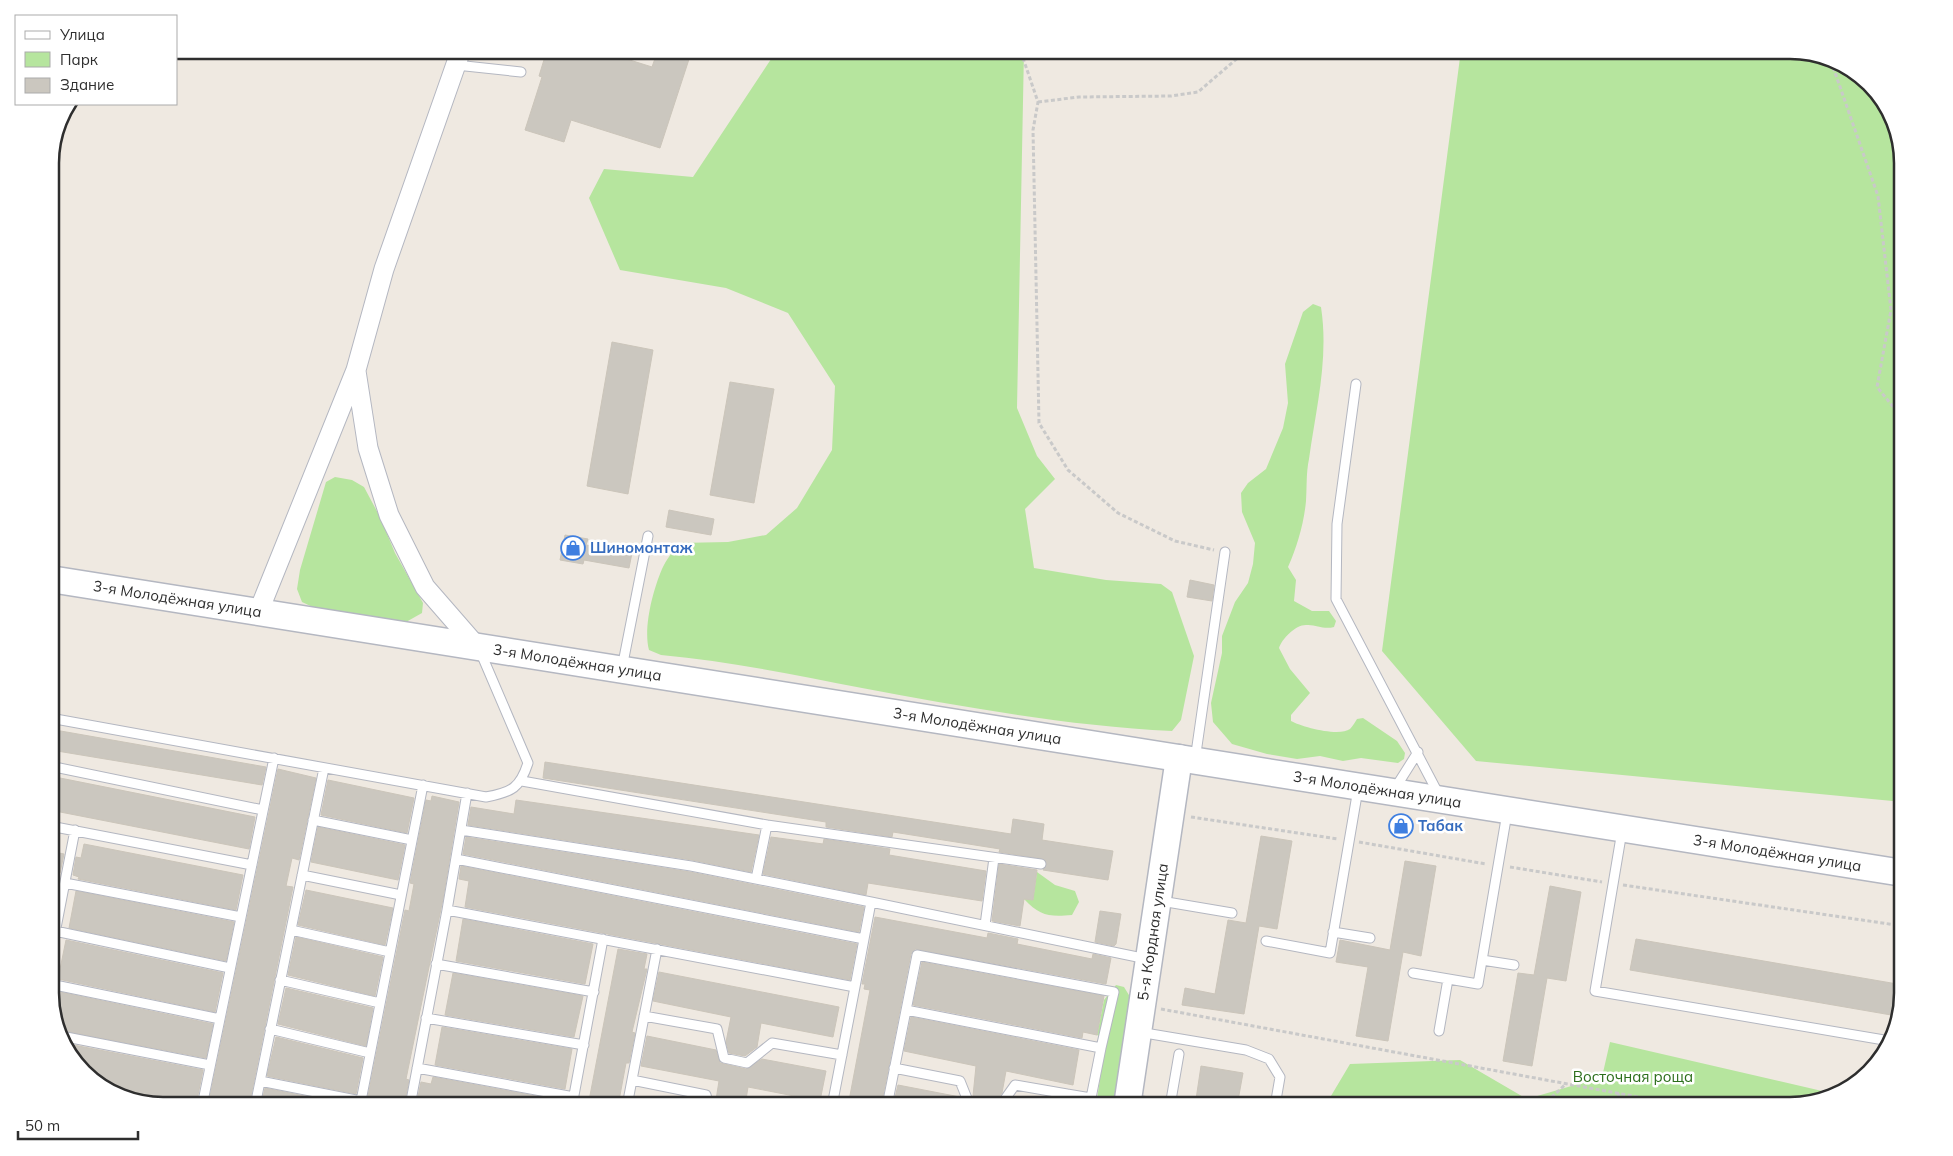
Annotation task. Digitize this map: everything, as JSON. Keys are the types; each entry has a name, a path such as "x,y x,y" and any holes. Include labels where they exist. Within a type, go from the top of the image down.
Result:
{"main road":[{"name":"3-я Молодёжная улица","path":"59,580 1894,872"},
{"name":"5-я Кордная улица","path":"1129,1097 1171,814 1187,759"}],"street":[{"path":"258,613 356,370 384,269 459,59"},
{"path":"356,370 368,448 389,515 425,587 479,648"}],"lane":[{"path":"463,59 521,72"},
{"path":"1356,384 1337,524 1336,599 1442,800"},
{"path":"622,671 648,536"},
{"path":"1187,759 1225,552"},
{"path":"59,720 486,796 506,793 522,781 528,763 479,648"},
{"path":"1392,792 1418,752"},
{"path":"204,1097 274,758"},
{"path":"59,768 263,810"},
{"path":"257,1097 324,768"},
{"path":"522,781 767,825 1041,864"},
{"path":"361,1097 423,785"},
{"path":"1266,942 1330,952 1358,786"},
{"path":"412,1097 468,793"},
{"path":"1413,973 1478,984 1507,810"},
{"path":"313,820 412,840"},
{"path":"756,879 767,825"},
{"path":"59,827 252,865"},
{"path":"1623,828 1595,991 1882,1041"},
{"path":"59,915 75,830"},
{"path":"461,830 691,866 1150,959"},
{"path":"985,925 994,858"},
{"path":"456,859 864,939"},
{"path":"302,875 401,895"},
{"path":"65,883 241,917"},
{"path":"1158,900 1232,913"},
{"path":"834,1097 871,902"},
{"path":"446,910 855,987"},
{"path":"291,930 390,952"},
{"path":"59,932 230,968"},
{"path":"1333,932 1370,938"},
{"path":"574,1097 603,939"},
{"path":"629,1097 657,949"},
{"path":"889,1097 916,955 1114,992 1091,1097"},
{"path":"1482,960 1514,965"},
{"path":"436,964 594,992"},
{"path":"1439,1031 1448,979"},
{"path":"280,980 380,1003"},
{"path":"59,986 220,1019"},
{"path":"906,1010 1101,1048"},
{"path":"644,1016 717,1029 724,1058 746,1063 772,1043 842,1055"},
{"path":"426,1018 584,1045"},
{"path":"270,1029 370,1053"},
{"path":"1139,1032 1246,1050 1269,1058 1280,1077 1277,1097"},
{"path":"68,1037 210,1065"},
{"path":"1172,1097 1179,1054"},
{"path":"417,1068 550,1097"},
{"path":"894,1068 960,1081 966,1097"},
{"path":"632,1080 706,1095 707,1097"},
{"path":"260,1081 333,1097"},
{"path":"1006,1097 1014,1084 1085,1097"}],"path":[{"path":"1024,59 1038,102 1033,130 1040,423 1068,470 1118,513 1175,541 1225,552"},
{"path":"1038,102 1079,97 1171,96 1198,92 1236,59"},
{"path":"1834,69 1878,196 1891,310 1877,387 1894,408"},
{"path":"1171,814 1349,840 1498,866 1894,925"},
{"path":"1143,1006 1638,1097"},
{"path":"1552,1097 1567,1083"},
{"path":"1616,1093 1620,1097"}],"green space":[{"path":"771,59 1024,59 1017,408 1037,456 1055,479 1025,509 1034,568 1106,580 1161,584 1172,592 1194,656 1181,720 1172,731 1094,725 977,709 761,669 661,655 649,650 647,641 648,620 655,587 664,566 679,543 728,542 766,535 797,508 832,450 835,386 788,313 726,288 620,270 589,198 604,169 693,177"},
{"path":"1460,59 1790,59 1817,62 1854,80 1873,99 1880,111 1891,136 1894,156 1894,801 1476,761 1382,651"},
{"path":"1313,304 1321,307 1323,364 1308,464 1304,518 1288,567 1296,580 1294,601 1312,611 1329,611 1336,621 1334,627 1330,628 1310,625 1298,627 1286,637 1279,648 1290,669 1310,693 1291,715 1291,721 1303,726 1329,732 1338,732 1350,729 1357,719 1363,718 1397,741 1405,753 1404,759 1398,763 1361,758 1343,761 1320,756 1297,759 1267,754 1232,744 1213,722 1211,703 1222,653 1222,636 1235,602 1248,583 1253,564 1255,543 1242,512 1241,493 1248,483 1266,469 1283,428 1288,403 1285,364 1303,312"},
{"path":"335,477 352,480 364,487 380,517 395,553 423,603 422,613 406,622 321,611 302,602 297,589 300,570 326,482"},
{"path":"1037,872 1055,885 1075,891 1079,902 1072,915 1057,916 1045,914 1035,909 1024,899 1033,900"},
{"path":"1116,985 1124,987 1132,1000 1119,1097 1097,1097 1104,1052 1101,1037 1097,1035 1104,1000"},
{"name":"Восточная роща","path":"1610,1042 1824,1091 1790,1097 1534,1097 1602,1077"},
{"name":"Восточная роща","path":"1460,1060 1524,1097 1330,1097 1350,1064"}],"building":[{"path":"544,59 627,59 652,67 655,59 689,59 660,148 571,120 564,142 525,130 542,77 539,76"},
{"path":"612,342 653,350 628,494 587,486"},
{"path":"730,382 774,389 754,503 710,495"},
{"path":"669,510 714,519 711,535 666,527"},
{"path":"565,535 588,539 586,545 632,553 629,568 584,560 583,564 560,560"},
{"path":"1190,580 1214,585 1212,601 1187,597"},
{"path":"59,731 266,767 262,785 59,751"},
{"path":"545,762 1011,834 1013,819 1044,824 1042,840 1113,851 1108,880 1043,870 1047,864 1044,859 999,852 1000,849 893,832 892,837 826,827 826,822 543,778"},
{"path":"278,769 316,778 299,860 292,858 286,886 293,887 251,1097 210,1097"},
{"path":"59,778 255,817 249,849 59,812"},
{"path":"328,780 414,798 407,833 321,815"},
{"path":"432,796 459,802 443,899 406,1079 409,1080 406,1097 368,1097 405,910 409,911 414,884 410,883 426,800 431,801"},
{"path":"516,800 759,835 751,872 692,860 468,825 471,807 514,814"},
{"path":"318,827 405,845 398,880 311,862"},
{"path":"1261,836 1292,841 1277,929 1259,926 1244,1014 1182,1005 1185,988 1215,994 1228,920 1246,923"},
{"path":"466,837 690,872 864,907 859,932 463,854"},
{"path":"771,837 823,844 824,839 890,849 889,855 986,871 982,901 868,883 866,895 763,874"},
{"path":"84,844 243,875 236,910 78,879 79,877 73,875 76,857 81,858"},
{"path":"59,853 64,854 59,873"},
{"path":"1405,861 1436,866 1421,956 1403,952 1388,1041 1356,1036 1368,967 1336,962 1340,940 1390,950"},
{"path":"999,864 1037,870 1033,900 1024,899 1020,926 992,921"},
{"path":"461,866 857,944 850,980 465,907 469,881 459,879"},
{"path":"1550,886 1581,892 1566,981 1547,978 1532,1066 1503,1061 1518,973 1534,975"},
{"path":"306,890 393,908 385,945 298,925"},
{"path":"76,891 234,922 226,961 69,928"},
{"path":"1100,911 1121,914 1116,944 1114,946 1095,942"},
{"path":"875,917 987,938 988,933 1018,939 1017,944 1092,959 1093,954 1111,958 1106,984 915,949 911,954 883,1097 850,1097 870,990 864,989 865,984 862,984"},
{"path":"463,919 593,944 585,984 456,961"},
{"path":"296,937 383,957 375,996 288,975"},
{"path":"1636,939 1894,983 1892,1015 1630,970"},
{"path":"66,940 223,973 215,1012 59,979"},
{"path":"618,949 647,954 644,969 647,969 632,1032 635,1033 629,1063 626,1063 620,1097 590,1097"},
{"path":"922,962 1104,996 1097,1035 1083,1032 1082,1038 913,1005"},
{"path":"659,972 839,1007 833,1037 761,1023 757,1047 745,1056 729,1053 726,1042 731,1017 653,1001"},
{"path":"453,973 583,996 574,1037 445,1015"},
{"path":"286,988 373,1008 366,1046 278,1024"},
{"path":"59,992 213,1024 206,1058 66,1031 61,1014"},
{"path":"911,1017 1079,1050 1073,1085 1006,1071 1002,1093 999,1097 973,1096 976,1066 904,1051"},
{"path":"442,1027 572,1049 565,1089 435,1065"},
{"path":"647,1036 716,1050 720,1063 746,1069 762,1059 826,1071 821,1097 799,1097 748,1087 746,1097 716,1097 719,1081 641,1066"},
{"path":"276,1037 363,1058 356,1094 267,1076"},
{"path":"72,1045 203,1070 198,1097 149,1096 123,1089 99,1076 80,1057"},
{"path":"1201,1066 1243,1073 1239,1097 1196,1097"},
{"path":"433,1077 541,1097 418,1097 421,1082 431,1084"},
{"path":"898,1085 960,1097 895,1097"},
{"path":"265,1088 310,1097 263,1097"}],"place":[{"name":"Шиномонтаж","path":"573,548"},
{"name":"Табак","path":"1401,826"}]}
